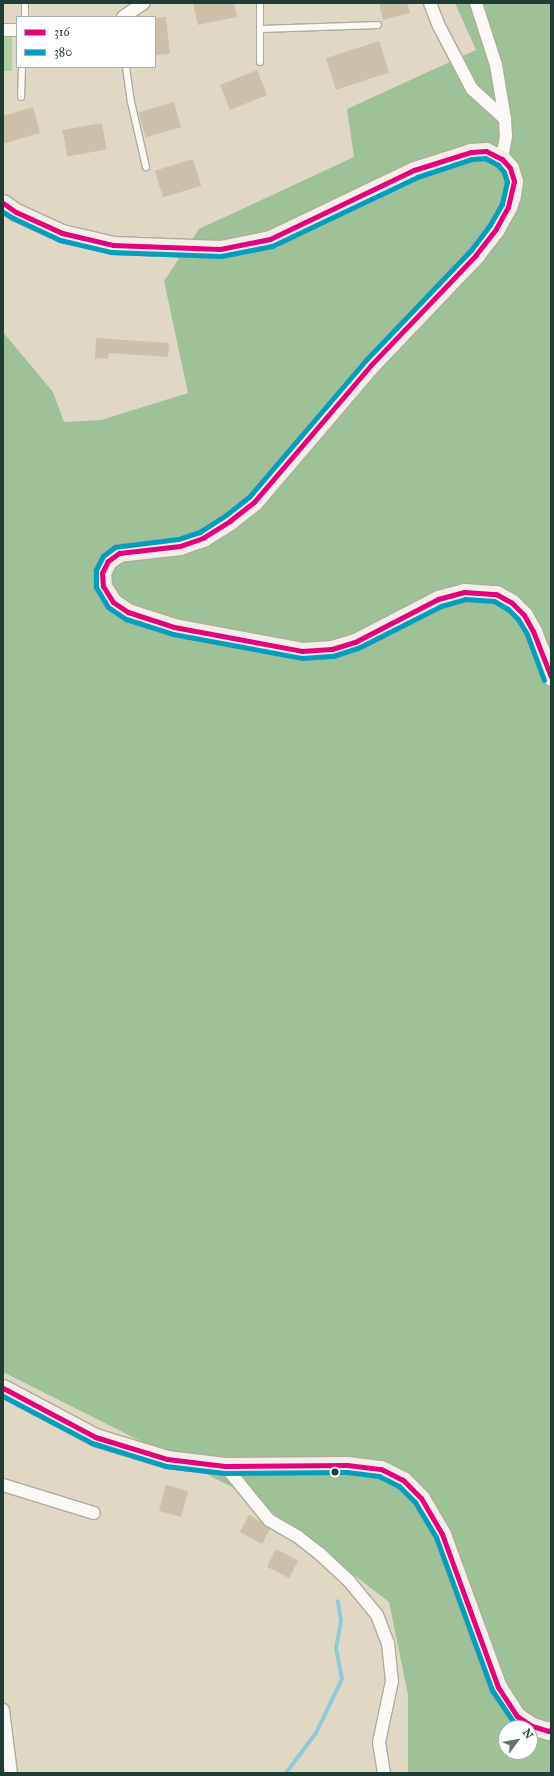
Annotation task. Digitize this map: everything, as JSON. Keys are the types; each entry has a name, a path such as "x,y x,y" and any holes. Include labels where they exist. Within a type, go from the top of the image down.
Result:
{"main road":[{"path":"3,203 16,212 62,233 113,245 220,249 270,239 414,170 471,152 486,151 502,159 510,168 514,181 508,207 496,229 476,254 371,364 254,502 230,521 203,538 180,546 119,553 108,561 102,573 102,586 113,602 128,612 174,627 302,651 332,649 355,642 438,599 464,592 496,594 512,603 524,615 533,631 551,677"},
{"path":"3,1388 95,1437 167,1460 225,1466 347,1465 381,1469 404,1480 421,1498 442,1534 498,1687 517,1716 532,1726 548,1731 551,1730"}],"street":[{"path":"124,16 144,3"},
{"path":"430,3 472,89 506,119"},
{"path":"476,3 496,65 506,119 502,159"},
{"path":"3,30 16,30"},
{"path":"225,1466 269,1520 297,1536 319,1553 349,1581 377,1615 388,1643 392,1681 379,1742 384,1773"},
{"path":"3,1485 94,1514"},
{"path":"3,1710 11,1773"}],"lane":[{"path":"25,3 25,16"},
{"path":"260,3 260,62"},
{"path":"261,29 378,26"},
{"path":"21,97 22,68"},
{"path":"126,68 131,102 146,167"}],"green space":[{"path":"455,3 551,3 551,1773 408,1773 408,1695 389,1602 254,1498 3,1372 3,332 53,392 64,422 101,420 188,393 164,281 199,229 354,157 347,109 476,50"},
{"path":"3,36 12,36 12,71 3,71"}],"building":[{"path":"193,3 234,3 237,17 198,25"},
{"path":"379,3 407,3 410,13 383,20"},
{"path":"166,17 170,54 156,55 156,18"},
{"path":"379,41 389,72 336,90 326,58"},
{"path":"257,70 267,95 230,110 220,85"},
{"path":"174,102 181,127 146,137 138,112"},
{"path":"33,107 40,133 3,144 3,116"},
{"path":"102,123 107,150 67,157 63,130"},
{"path":"193,159 201,186 163,197 155,171"},
{"path":"96,338 169,343 168,357 109,353 108,359 95,358"},
{"path":"166,1485 188,1491 181,1517 159,1511"},
{"path":"249,1515 270,1529 262,1544 240,1532"},
{"path":"276,1549 298,1560 289,1578 267,1567"}],"waterway":[{"path":"286,1773 316,1733 342,1679 336,1649 341,1621 338,1601"}],"transit line":[{"name":"316","path":"3,203 16,212 62,233 113,245 220,249 270,239 414,170 471,152 486,151 502,159 510,168 514,181 508,207 496,229 476,255 371,365 254,502 230,521 203,538 180,546 119,553 108,561 102,573 103,586 113,602 128,612 174,627 302,651 332,649 355,642 438,599 464,592 496,594 512,603 524,615 533,631 551,677"},
{"name":"380","path":"3,212 60,240 111,252 221,256 272,246 417,177 472,159 485,158 498,165 504,172 507,182 502,204 490,225 471,250 366,360 249,497 226,515 200,532 178,539 115,547 103,556 96,570 96,587 108,607 126,619 173,634 302,658 333,656 358,648 441,606 465,599 494,601 508,609 518,619 527,634 544,680"},
{"name":"316","path":"3,1388 95,1437 167,1459 225,1466 347,1465 381,1469 403,1480 421,1498 442,1534 498,1687 517,1716 532,1726 548,1731 551,1730"},
{"name":"380","path":"3,1396 92,1443 166,1466 225,1473 347,1472 379,1476 399,1486 415,1502 436,1537 492,1690 512,1720"}]}
